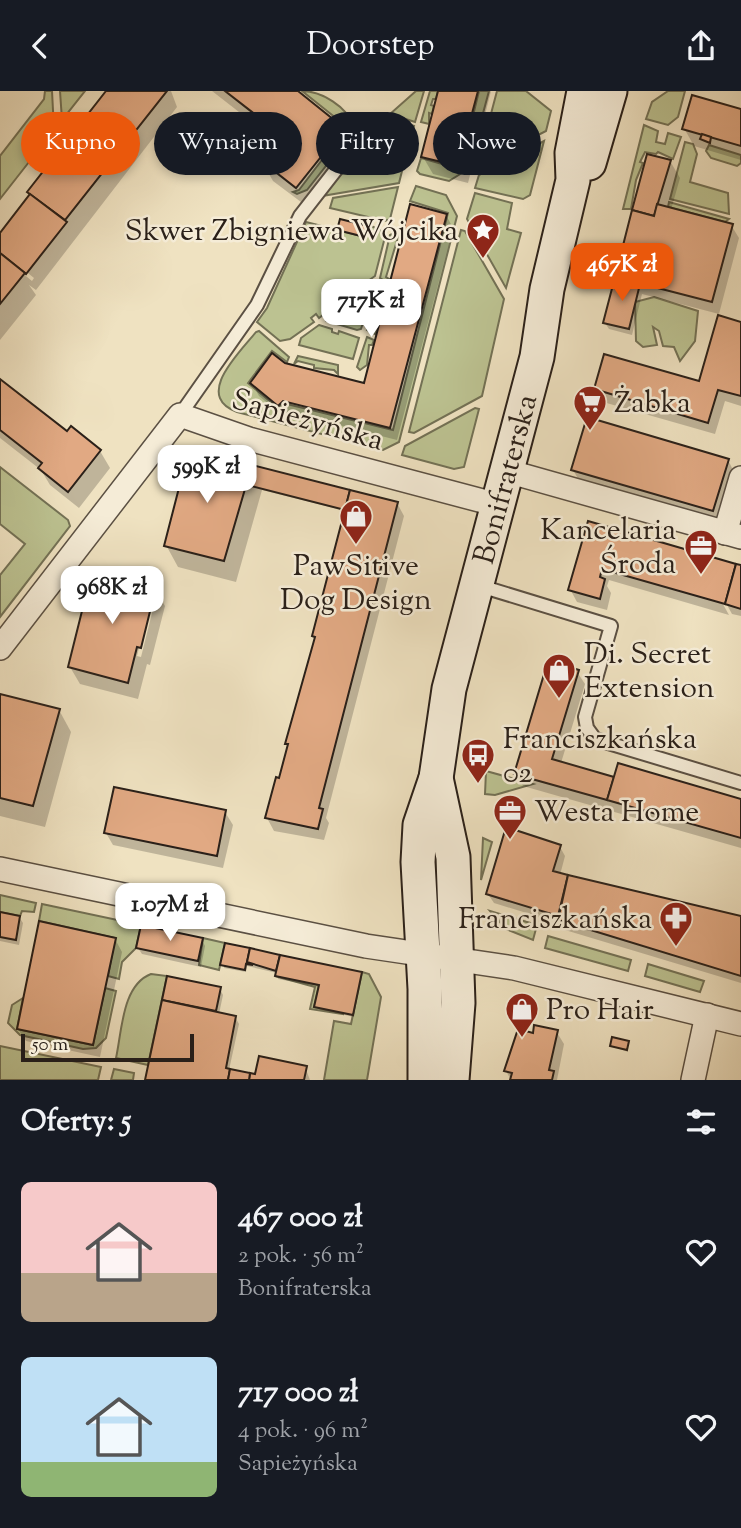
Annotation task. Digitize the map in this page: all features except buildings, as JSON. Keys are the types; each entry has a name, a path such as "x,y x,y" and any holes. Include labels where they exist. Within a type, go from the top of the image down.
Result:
{"street":[{"name":"Bonifraterska","path":"425,1080 423,956 417,849 423,813 436,778 444,710 537,357 547,289 573,180 572,153 584,91"},
{"name":"Bonifraterska","path":"573,180 592,159 610,91"},
{"name":"Sapieżyńska","path":"180,415 249,439 498,505"},
{"path":"0,648 180,415"},
{"path":"507,471 733,535 741,478"},
{"name":"Bonifraterska","path":"436,778 452,847 457,960 457,1028 452,1080"},
{"path":"0,869 423,956 542,975 741,1024"},
{"path":"693,1080 707,1015"}],"lane":[{"path":"180,415 257,305 300,216 332,175"},
{"path":"477,585 611,626 585,717 587,728 595,739 741,783"}],"green space":[{"path":"45,91 52,91 53,112 34,112 44,99"},
{"path":"60,91 85,91 68,112 61,112"},
{"path":"302,91 325,97 345,112 328,112"},
{"path":"416,91 424,91 418,112 392,112"},
{"path":"430,91 438,91 431,105 434,106 432,114 429,113 429,124 421,122"},
{"path":"479,91 489,91 483,112 474,112"},
{"path":"497,91 526,91 551,111 546,131 541,134 541,112 491,112"},
{"path":"668,91 685,91 678,117 668,125 646,119 652,102"},
{"path":"644,125 658,131 656,142 665,144 668,133 681,137 673,159 658,152 645,152 640,162 643,163 636,180 631,209 623,209"},
{"path":"21,129 21,172 0,199 0,156"},
{"path":"685,142 693,144 697,154 690,182 728,193 729,214 670,199"},
{"path":"709,145 741,155 741,163 737,166 711,158 706,151"},
{"path":"421,158 433,161 433,175 458,175 449,181 420,174"},
{"path":"316,168 316,175 319,175 307,190 297,194 293,192 299,190"},
{"path":"339,175 401,175 399,183 322,196"},
{"path":"479,175 535,175 530,195 523,199 475,188"},
{"path":"416,186 446,195 457,216 399,442 383,450 237,412 225,405 219,396 219,385 224,373 259,331 289,357 287,362 272,351 248,383 278,408 283,403 393,430 448,213 410,201"},
{"path":"398,187 390,219 385,221 330,208 333,198"},
{"path":"475,193 512,203 507,229 521,233 506,288 467,219"},
{"path":"669,202 729,219 725,222 668,207"},
{"path":"306,222 365,237 368,227 361,225 363,222 386,233 375,276 358,288 355,284 350,288 353,292 339,303 336,299 331,303 333,307 319,318 316,314 311,318 314,322 290,339 280,341 257,322 267,308"},
{"path":"461,230 465,231 504,299 482,396 414,433 409,432"},
{"path":"399,234 386,277 389,279 388,283 380,278 390,235"},
{"path":"377,289 386,290 375,334 367,330"},
{"path":"361,294 359,310 365,316 361,329 327,321"},
{"path":"654,297 698,311 695,341 680,361 674,347 663,346 659,331 653,327 657,345 643,347 636,341 635,302"},
{"path":"319,325 338,334 339,331 359,338 353,359 299,345 301,338"},
{"path":"367,337 374,340 372,345 369,345 367,365 360,370 357,367"},
{"path":"298,356 338,365 338,374 334,370 314,368 314,365 298,361 294,364"},
{"path":"475,408 479,409 464,467 454,469 402,455 405,446"},
{"path":"0,467 68,520 70,526 0,617 0,575 25,544 0,524"},
{"path":"486,771 533,784 495,795 485,794"},
{"path":"483,838 492,842 481,880"},
{"path":"0,895 36,903 34,912 22,911 20,916 0,912"},
{"path":"42,904 141,925 136,948 122,962 119,979 108,976 115,938 39,921"},
{"path":"490,911 537,925 533,940 506,929"},
{"path":"548,936 631,960 628,971 545,948"},
{"path":"203,938 225,943 219,970 199,965"},
{"path":"648,964 704,981 700,992 645,976"},
{"path":"362,972 369,974 381,997 367,1080 324,1080 334,1021 351,1024"},
{"path":"151,974 167,976 148,1065 116,1058 129,998 141,980"},
{"path":"275,976 319,985 314,1007 343,1014 310,1009 315,987"},
{"path":"105,988 116,991 106,1038 96,1048 83,1049 20,1035 8,1023 12,1005 23,998 17,1029 93,1045"},
{"path":"0,1046 101,1067 98,1080 0,1080"},
{"path":"114,1069 134,1073 133,1080 111,1080"}],"place":[{"name":"Skwer Zbigniewa Wójcika","path":"483,260"},
{"name":"Żabka","path":"590,432"},
{"name":"PawSitive Dog Design","path":"356,546"},
{"name":"Kancelaria Środa","path":"701,576"},
{"name":"Di. Secret Extension","path":"559,700"},
{"name":"Franciszkańska 02","path":"478,785"},
{"name":"Westa Home","path":"510,841"},
{"name":"Franciszkańska","path":"676,948"},
{"name":"Pro Hair","path":"522,1039"}]}
